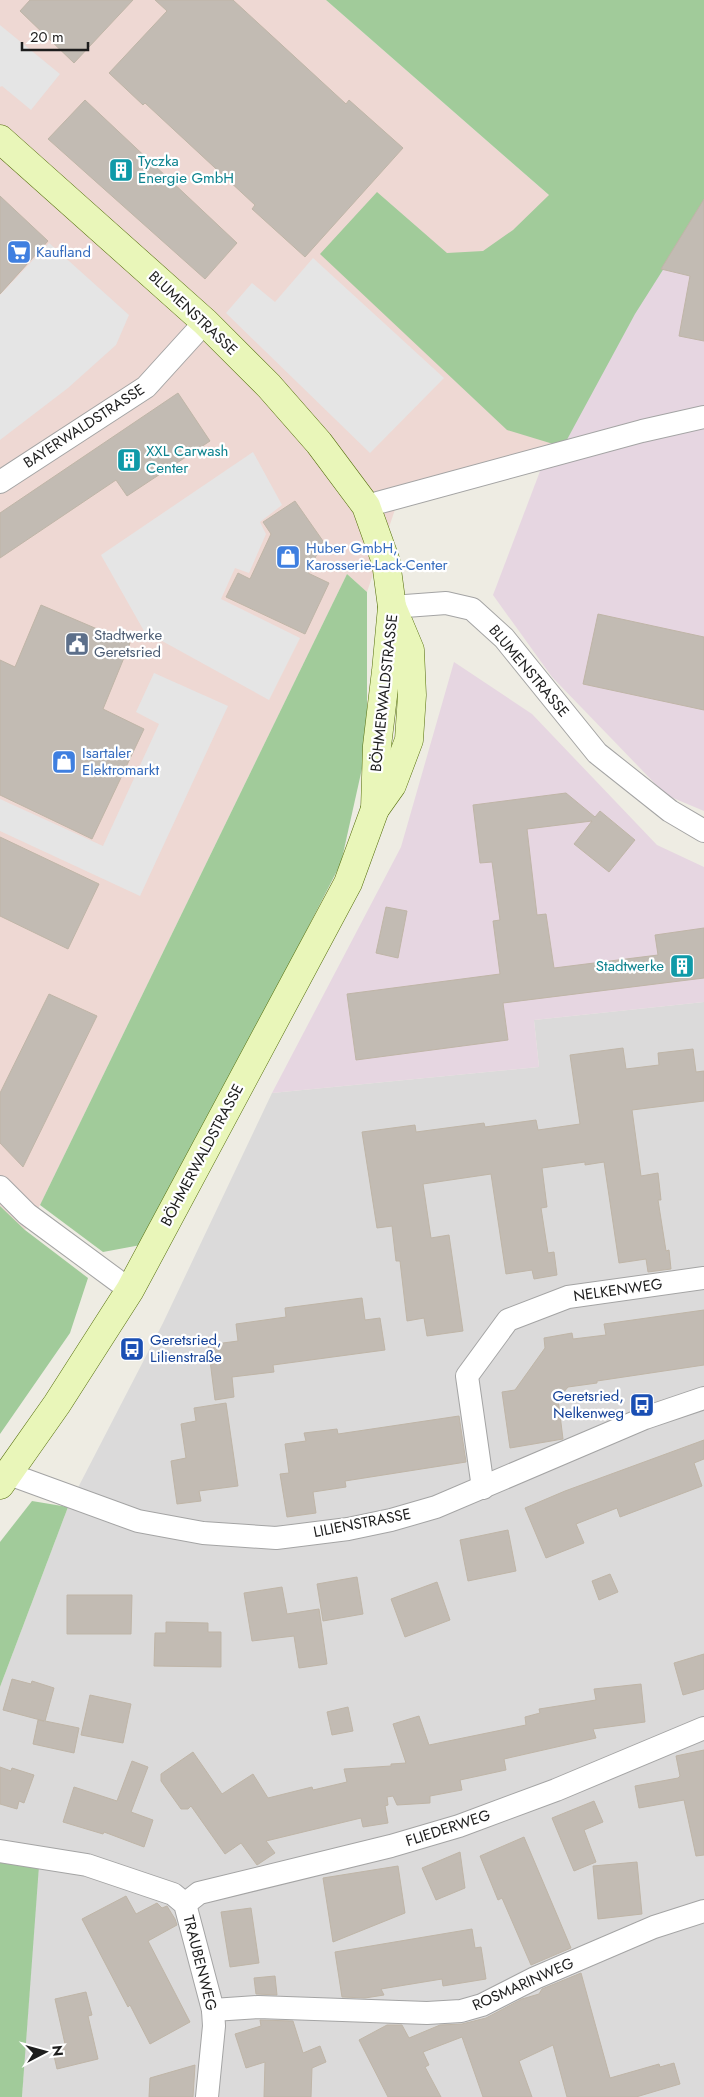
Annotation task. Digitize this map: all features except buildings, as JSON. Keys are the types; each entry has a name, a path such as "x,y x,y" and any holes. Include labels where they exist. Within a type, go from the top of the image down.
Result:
{"street":[{"name":"BLUMENSTRASSE","path":"0,139 205,322 269,386 320,443 366,506 386,562 392,607 446,603 472,609 504,638 597,753 670,812 704,831"},
{"name":"BAYERWALDSTRASSE","path":"0,482 146,388 205,322"},
{"path":"366,506 642,431 704,417"},
{"name":"BÖHMERWALDSTRASSE","path":"4,1480 130,1290 348,883 375,809 377,746 392,607"},
{"path":"0,1187 27,1214 130,1290"},
{"name":"NELKENWEG","path":"483,1488 467,1376 508,1320 568,1297 704,1278"},
{"name":"LILIENSTRASSE","path":"4,1480 138,1521 203,1533 276,1538 348,1529 391,1520 436,1507 645,1418 704,1398"},
{"name":"FLIEDERWEG","path":"185,1904 199,1893 459,1826 556,1790 704,1728"},
{"name":"TRAUBENWEG","path":"0,1850 87,1865 173,1894 185,1904 213,2010 214,2026 207,2097"},
{"name":"ROSMARINWEG","path":"213,2010 268,2007 426,2013 461,2011 482,2005 526,1982 639,1934 704,1911"}],"shaded area":[{"path":"0,0 326,0 621,258 548,450 403,486 367,592 347,574 40,1205 25,1230 0,1206"},
{"path":"0,25 60,74 31,110 2,86 0,87"},
{"path":"704,181 704,811 666,795 552,677 493,595 621,258"},
{"path":"49,243 129,315 116,345 68,388 0,440 0,295"},
{"path":"313,258 444,378 370,453 226,313 252,283 275,302"},
{"path":"253,452 282,505 260,522 266,534 249,573 235,568 221,599 300,638 269,700 144,631 101,555"},
{"path":"454,662 532,714 657,845 704,867 704,1002 534,1020 539,1067 272,1093 401,847"},
{"path":"154,673 228,706 140,896 0,831 0,799 103,846 159,724 136,712"},
{"path":"704,1002 704,2097 22,2097 30,1981 0,1844 0,1687 68,1507 163,1323 272,1093 539,1067 534,1020"}],"green space":[{"path":"326,0 704,0 704,205 635,314 563,447 507,430 320,254 377,192 447,253 483,251 513,230 549,195"},
{"path":"347,574 367,592 367,746 341,863 146,1244 103,1252 40,1205"},
{"path":"0,1206 25,1230 88,1278 70,1333 0,1434"},
{"path":"32,1501 68,1507 0,1687 0,1542"},
{"path":"0,1844 40,1852 22,2097 0,2097"}],"place":[{"name":"Tyczka Energie GmbH","path":"121,170"},
{"name":"Kaufland","path":"19,252"},
{"name":"XXL Carwash Center","path":"129,460"},
{"name":"Huber GmbH, Karosserie-Lack-Center","path":"288,557"},
{"name":"Stadtwerke Geretsried","path":"77,644"},
{"name":"Isartaler Elektromarkt","path":"64,762"},
{"name":"Stadtwerke","path":"682,966"},
{"name":"Geretsried, Lilienstraße","path":"132,1349"},
{"name":"Geretsried, Nelkenweg","path":"642,1405"}]}
